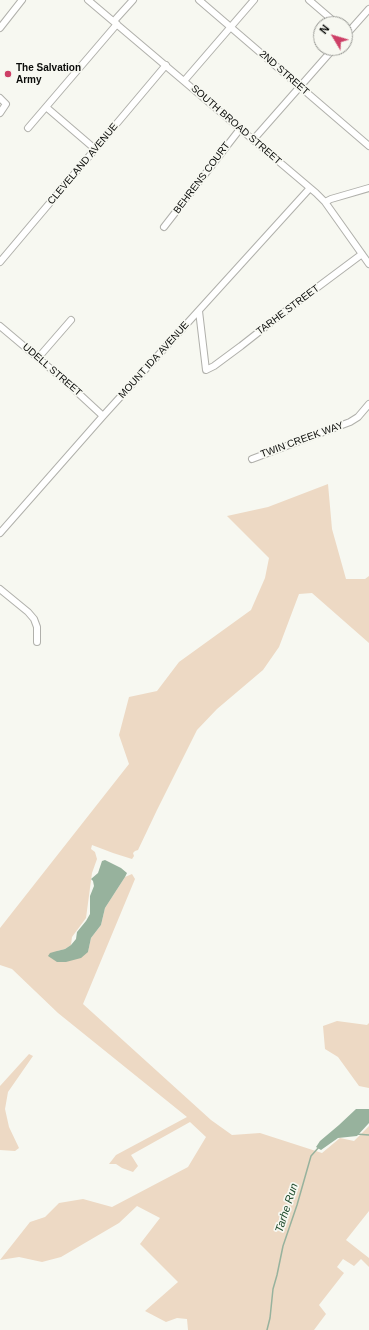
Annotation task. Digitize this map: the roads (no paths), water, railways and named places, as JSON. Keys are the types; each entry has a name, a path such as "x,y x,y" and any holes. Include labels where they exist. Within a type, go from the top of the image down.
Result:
{"street":[{"path":"0,28 22,0"},
{"name":"SOUTH BROAD STREET","path":"88,0 116,22 325,202 369,264"},
{"path":"28,128 133,0"},
{"name":"2ND STREET","path":"199,0 369,146"},
{"path":"184,81 254,0"},
{"path":"309,0 328,16"},
{"path":"353,26 369,9"},
{"path":"253,140 327,56"},
{"name":"CLEVELAND AVENUE","path":"0,262 166,65"},
{"path":"0,98 6,104 0,113"},
{"path":"46,107 95,150"},
{"name":"BEHRENS COURT","path":"164,227 240,129"},
{"name":"MOUNT IDA AVENUE","path":"0,533 103,416 310,188"},
{"path":"325,202 369,188"},
{"name":"TARHE STREET","path":"199,311 206,370 214,366 362,254"},
{"path":"38,358 71,320"},
{"name":"UDELL STREET","path":"0,326 103,416"},
{"name":"TWIN CREEK WAY","path":"252,459 350,422 358,417 369,404"},
{"path":"0,589 28,612 34,619 37,627 37,642"}],"waterway":[{"name":"Tarhe Run","path":"356,1134 369,1135"},
{"name":"Tarhe Run","path":"267,1330 270,1318 273,1289 283,1246 311,1156 319,1147"}],"place":[{"name":"The Salvation Army","path":"8,74"}]}
